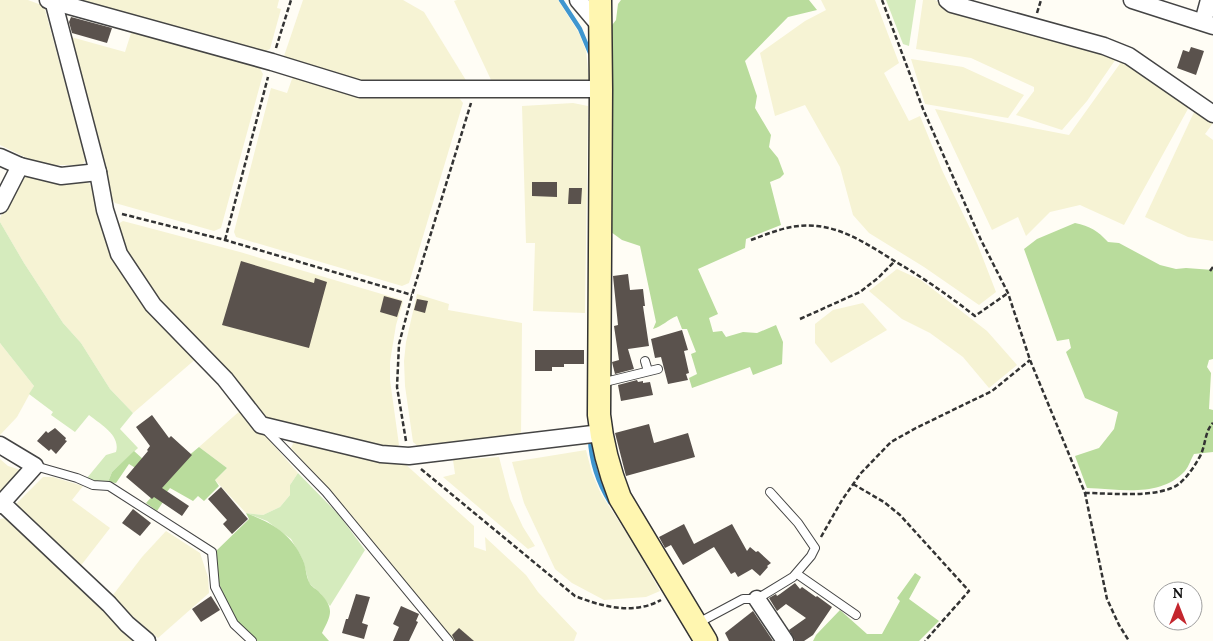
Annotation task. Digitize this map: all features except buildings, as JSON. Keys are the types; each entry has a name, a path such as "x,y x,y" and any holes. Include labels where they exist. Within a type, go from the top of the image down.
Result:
{"street":[{"path":"578,0 600,26"},
{"path":"600,0 600,26 594,89 599,384 594,434 620,498 701,633"},
{"path":"947,0 961,6 1104,46 1129,56 1213,114"},
{"path":"1132,0 1208,24 1209,0"},
{"path":"51,1 272,62 360,89 594,89"},
{"path":"51,1 98,172 105,210 119,254 148,299 225,379 261,425 381,454 409,456 594,434"},
{"path":"0,157 20,166 61,176 98,172"},
{"path":"0,205 20,166"},
{"path":"0,445 35,466 1,504 147,641"},
{"path":"756,599 785,641"}],"lane":[{"path":"645,361 648,371"},
{"path":"599,384 658,368"},
{"path":"261,425 326,492 449,641"},
{"path":"35,466 77,478 93,485 109,486 212,552 215,587 234,624 252,641"},
{"path":"701,633 731,604 744,599 756,599 793,577 811,556 814,548 798,523 770,492"},
{"path":"797,574 856,615"}],"path":[{"path":"225,240 272,62 291,0"},
{"path":"882,0 927,118 981,240 1008,293 1030,360 1085,492 1107,599 1129,641"},
{"path":"1037,14 1041,0"},
{"path":"475,90 412,295 399,344 397,387 409,456 422,471 575,596 601,606 624,608 651,605 660,600"},
{"path":"105,210 225,240 412,295"},
{"path":"751,240 778,230 798,226 818,226 836,230 872,245 941,290 975,316 1008,293"},
{"path":"800,319 860,292 895,261"},
{"path":"1210,271 1213,267"},
{"path":"814,548 853,484 891,442 992,392 1030,360"},
{"path":"1085,492 1142,493 1167,490 1180,484 1192,470 1202,453 1207,433 1213,423"},
{"path":"853,484 884,502 900,514 969,591 925,641"}],"shaded area":[{"path":"0,0 28,0 44,6 86,160 82,165 53,165 35,162 0,145"},
{"path":"73,0 279,0 277,8 281,9 270,49 264,52"},
{"path":"303,0 403,0 424,12 467,82 363,82 286,61 284,56"},
{"path":"558,0 579,33 586,51 589,80 584,84 492,82 454,1"},
{"path":"821,0 875,0 899,63 884,73 909,121 920,116 942,170 977,243 996,292 979,305 924,267 869,233 853,215 840,167 805,105 775,116 760,53 805,21 826,10"},
{"path":"923,0 935,0 952,10 1118,56 1087,101 1062,130 1016,115 1034,91 1034,87 971,58 916,49"},
{"path":"132,30 259,67 263,74 221,228 214,231 115,203 111,198 71,37 125,52"},
{"path":"1124,58 1189,107 1124,225 1080,205 1050,212 1026,236 1018,217 992,230 935,109 1069,135"},
{"path":"911,59 963,67 1024,95 1008,118 925,104"},
{"path":"293,76 457,95 463,103 409,283 402,286 236,237 234,232 271,88 287,93"},
{"path":"573,103 588,106 585,313 533,311 535,243 526,243 522,106"},
{"path":"1195,110 1213,123 1205,134 1213,140 1213,241 1188,237 1145,217"},
{"path":"27,176 84,180 91,185 99,219 114,260 198,357 133,413 110,389 81,343 63,323 0,222 14,187 21,179"},
{"path":"123,221 240,252 402,300 390,362 390,380 399,445 395,448 384,447 262,417 157,303 128,258 116,225"},
{"path":"897,269 921,280 987,331 1017,365 989,388 963,357 930,333 902,319 869,291"},
{"path":"417,294 449,304 448,310 522,323 521,438 419,447 413,442 405,386 404,361 406,342"},
{"path":"863,303 887,330 831,363 815,343 815,324 833,310"},
{"path":"0,343 34,386 17,417 0,435"},
{"path":"242,409 298,473 290,485 290,495 280,507 263,515 246,513 215,480 227,468 199,447"},
{"path":"295,440 404,463 474,526 474,547 486,551 485,537 526,575 538,592 577,633 574,641 453,641 353,517 291,448"},
{"path":"586,450 592,473 601,494 635,546 660,591 646,597 604,600 572,583 555,569 524,503 512,462"},
{"path":"499,457 510,499 523,527 535,546 528,549 443,477 455,474 453,460"},
{"path":"0,459 8,466 21,470 0,498"},
{"path":"43,477 53,477 83,486 72,500 110,528 79,568 15,505"},
{"path":"10,517 139,641 0,641 0,519"},
{"path":"166,531 200,553 208,577 209,593 158,638 123,608 113,595 142,557"}],"green space":[{"path":"621,0 809,0 817,10 788,17 745,61 757,96 755,108 771,135 769,147 778,158 784,174 770,182 781,225 746,239 745,248 698,269 718,314 709,318 713,332 722,331 726,337 743,332 757,333 776,325 783,342 782,364 753,375 750,367 692,388 689,378 697,374 691,354 696,352 687,329 682,329 677,316 653,329 656,322 640,246 622,240 611,232 606,33 616,20 618,4"},
{"path":"886,0 916,0 909,46 903,44"},
{"path":"0,222 63,323 81,343 110,389 133,413 120,429 138,448 112,472 108,482 93,481 87,478 106,455 116,452 117,446 113,435 89,415 75,432 51,415 53,412 29,394 34,386 0,343"},
{"path":"1075,223 1093,230 1108,242 1119,243 1160,265 1176,269 1213,270 1213,359 1209,360 1207,367 1211,373 1209,409 1213,410 1213,452 1194,454 1188,467 1175,480 1152,489 1087,488 1075,456 1099,448 1114,429 1118,412 1085,398 1066,352 1071,348 1069,339 1057,341 1024,249 1037,239"},
{"path":"199,447 227,468 215,480 219,486 204,501 198,496 193,501 170,488 163,497 165,499 157,511 146,503 160,488 158,482 129,464 116,483 108,482 112,472 134,451 163,477"},
{"path":"298,473 339,515 365,550 330,606 309,583 303,560 291,539 267,521 246,513 263,515 280,507 290,495 290,485"},
{"path":"246,513 280,530 293,543 304,563 310,584 325,599 330,608 328,621 322,633 329,641 253,641 234,619 218,581 214,553 249,519"},
{"path":"915,573 921,577 909,599 939,621 919,641 813,641 816,635 840,610 867,634 882,634 900,601 897,598"}],"waterway":[{"path":"561,0 580,29 590,53"},
{"path":"590,438 596,471 610,502"}]}
